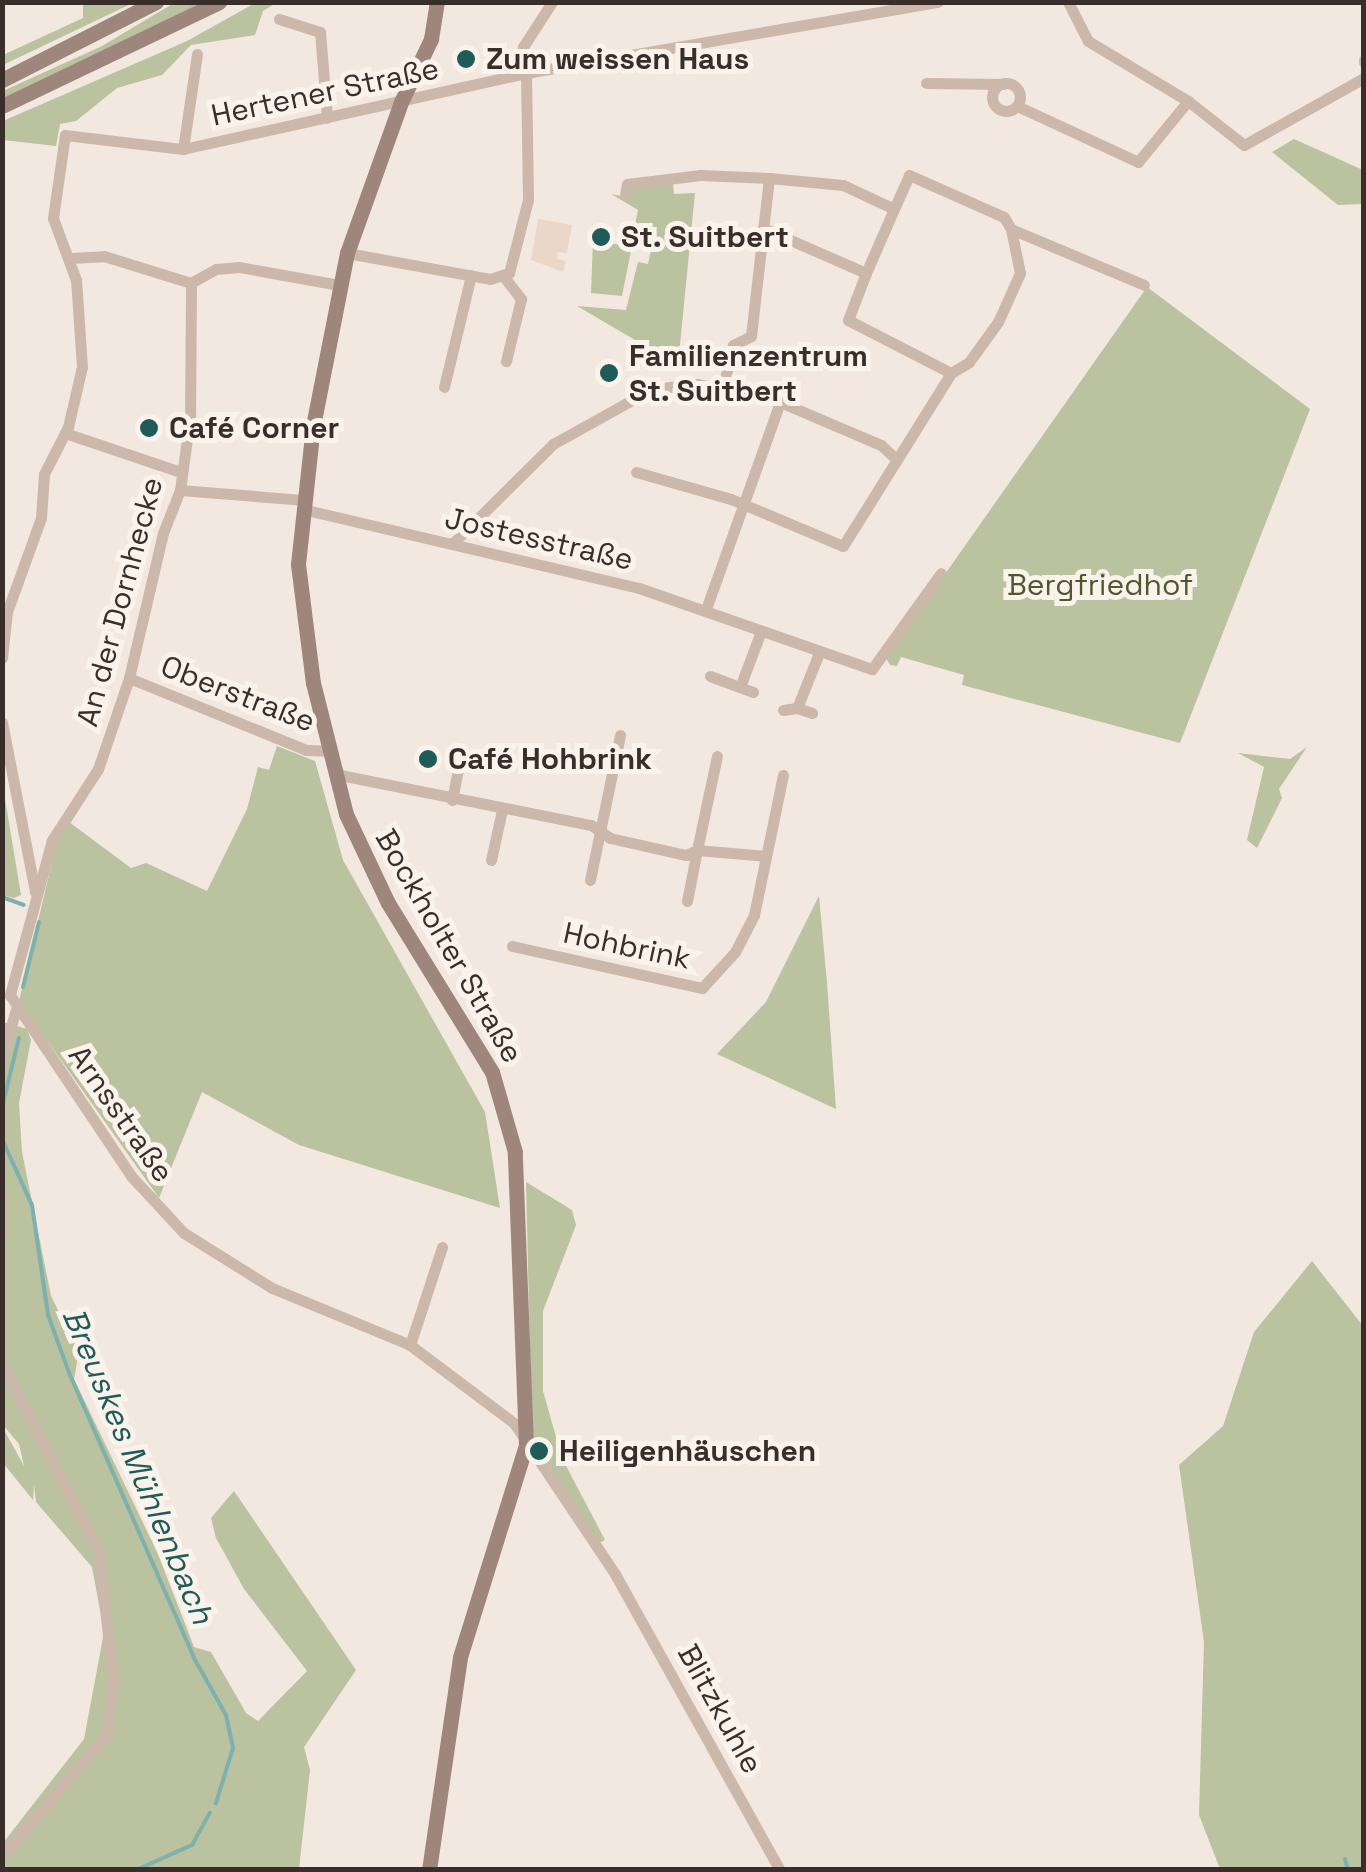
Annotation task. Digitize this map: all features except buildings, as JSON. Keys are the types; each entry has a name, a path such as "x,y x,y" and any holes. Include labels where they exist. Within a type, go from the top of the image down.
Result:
{"street":[{"path":"2,80 156,2"},
{"path":"2,106 219,2"},
{"name":"Bockholter Straße","path":"429,1870 460,1657 526,1445 518,1193 508,1115 492,1072 380,889 335,774 303,624 302,504 347,252 400,102 431,39 436,2"},
{"path":"504,277 517,261 528,200 524,47 552,2"},
{"name":"Hertener Straße","path":"70,258 53,218 65,134 183,148 526,73 885,7 938,2"},
{"path":"1068,2 1088,41 1188,102 1244,145 1364,78"},
{"path":"280,20 320,32 327,118"},
{"path":"183,148 198,54"},
{"path":"926,83 1003,84 1019,93 1017,106"},
{"path":"1003,84 992,102 1004,111 1017,106 1138,162 1188,102"},
{"path":"636,472 843,546 887,482 894,457 951,373 969,362 998,322 1020,273 1011,229 1004,216 909,175 848,320 951,373"},
{"path":"722,388 733,345 751,336 769,178"},
{"path":"625,195 627,184 769,178 843,185 894,209"},
{"path":"763,228 866,273"},
{"path":"1011,229 1144,284"},
{"path":"347,252 471,275 504,277 521,299 506,361"},
{"path":"2,658 7,612 40,518 44,474 66,432 82,367 70,258 104,256 191,283 216,269 239,267 339,284"},
{"path":"444,387 471,275"},
{"name":"An der Dornhecke","path":"2,1057 16,1006 10,995 52,840 98,769 129,678 162,533 180,490 190,417 191,283"},
{"path":"452,544 553,444 621,401 674,385 722,388 780,402 881,445 894,457"},
{"path":"706,609 780,402"},
{"path":"66,432 182,472"},
{"name":"Jostesstraße","path":"180,490 302,504 706,609 872,669 941,573"},
{"path":"740,687 761,631"},
{"path":"797,708 819,653"},
{"path":"710,676 753,692"},
{"name":"Oberstraße","path":"129,678 306,750 330,751"},
{"path":"782,710 797,708 812,714"},
{"path":"2,722 35,896"},
{"name":"Hohbrink","path":"590,880 620,735"},
{"path":"452,800 461,754"},
{"name":"Hohbrink","path":"687,901 717,756"},
{"path":"335,774 600,831 686,855 696,850 766,856"},
{"name":"Hohbrink","path":"512,946 702,988 735,952 754,915 783,775"},
{"path":"491,860 502,810"},
{"name":"Arnsstraße","path":"16,1006 131,1176 184,1233 272,1288 410,1346 514,1423 526,1445"},
{"path":"2,1197 2,1237"},
{"path":"410,1346 442,1248"},
{"path":"2,1364 99,1552 114,1680 108,1734 2,1856"},
{"name":"Blitzkuhle","path":"526,1445 615,1574 780,1870"}],"green space":[{"path":"257,2 276,3 263,11 255,35 191,45 162,75 117,88 76,121 60,124 56,146 3,140 3,121 187,41"},
{"path":"83,3 133,3 3,65 3,55 83,18"},
{"path":"174,3 202,3 3,100 3,91 102,46"},
{"path":"1294,139 1363,170 1363,204 1338,205 1272,152"},
{"path":"673,184 674,194 695,193 678,365 577,306 626,310 638,262 648,264 652,245 632,239 638,210 611,194 626,197 630,188"},
{"path":"622,239 633,241 622,296 591,293 593,240 620,245"},
{"name":"Bergfriedhof","path":"1147,287 1310,409 1180,743 962,685 964,675 901,657 897,666 890,665 886,658"},
{"path":"277,746 315,761 343,860 485,1112 500,1208 299,1145 202,1092 159,1198 19,1001 58,837 69,822 131,868 146,863 207,891 247,809 258,767 269,770"},
{"path":"1307,747 1279,789 1282,798 1257,848 1247,840 1264,767 1238,753 1290,759"},
{"path":"3,787 21,895 14,898 3,895"},
{"path":"819,896 836,1109 717,1054 766,1002"},
{"path":"3,1022 27,1029 31,1040 19,1103 22,1152 51,1296 79,1352 74,1379 158,1554 194,1647 211,1652 246,1713 258,1721 307,1671 244,1589 216,1538 211,1518 234,1491 356,1670 304,1747 310,1770 299,1869 3,1869 3,1843 84,1739 104,1632 92,1567 36,1502 34,1485 33,1500 3,1463 2,1426 24,1466 19,1444 2,1424"},
{"path":"526,1182 572,1210 576,1225 543,1311 543,1391 562,1458 605,1540 599,1543 532,1439"},
{"path":"1312,1261 1363,1326 1363,1869 1220,1869 1199,1815 1204,1642 1179,1465 1223,1426 1254,1332"}],"shaded area":[{"path":"538,219 572,225 567,253 558,252 557,259 566,261 563,272 531,260"}],"waterway":[{"name":"Breuskes Mühlenbach","path":"2,897 24,905"},
{"name":"Breuskes Mühlenbach","path":"23,987 39,922"},
{"name":"Breuskes Mühlenbach","path":"2,1107 19,1038"},
{"name":"Breuskes Mühlenbach","path":"2,1139 32,1205 48,1315 70,1375 194,1658 226,1715 233,1748 216,1803"},
{"name":"Breuskes Mühlenbach","path":"136,1870 192,1845 210,1813"},
{"path":"1345,1859 1348,1870"}],"place":[{"name":"Zum weissen Haus","path":"466,59"},
{"name":"St. Suitbert","path":"601,237"},
{"name":"Familienzentrum St. Suitbert","path":"609,373"},
{"name":"Café Corner","path":"149,428"},
{"name":"Café Hohbrink","path":"428,759"},
{"name":"Heiligenhäuschen","path":"539,1451"}]}
